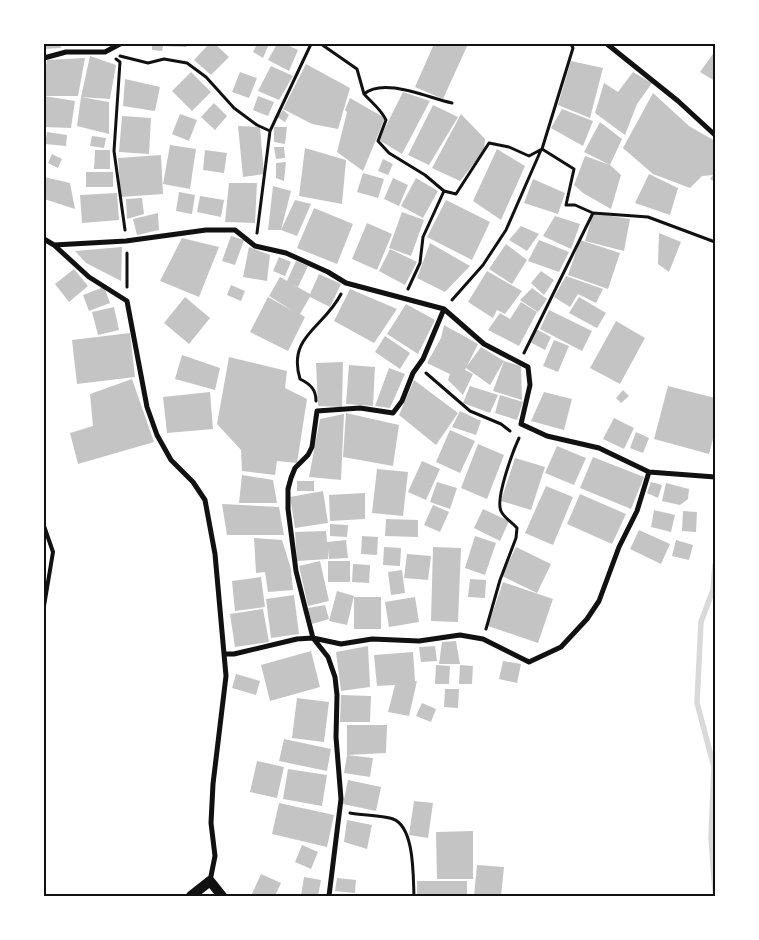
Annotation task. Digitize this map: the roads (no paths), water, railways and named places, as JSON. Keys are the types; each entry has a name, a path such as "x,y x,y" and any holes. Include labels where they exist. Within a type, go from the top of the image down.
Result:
{"main road":[{"path":"191,896 210,881 222,896"}],"street":[{"path":"44,58 66,52 105,52 120,44"},
{"path":"607,44 678,101 715,135"},
{"path":"54,245 126,241 206,230 234,230 255,246 286,253 328,272 346,283 444,309 484,344 528,367 530,385 521,424 547,436 599,448 649,472 715,477"},
{"path":"44,240 54,245 89,277 127,301 146,407 157,435 171,460 192,482 205,500 215,554 226,676 210,822 215,856 210,881"},
{"path":"329,896 341,798 335,677 328,657 313,638 296,571 288,509 288,489 295,468 308,455 312,447 317,412 360,408 393,413 402,402 444,309"},
{"path":"224,654 234,654 297,639 313,638 341,644 372,639 420,642 460,635 483,639 529,662 561,647 587,620 599,601 619,547 637,510 649,472"}],"lane":[{"path":"44,526 53,552 44,606"}],"waterway":[{"path":"715,565 713,590 701,622 697,703 714,767 711,838 715,891"}]}
